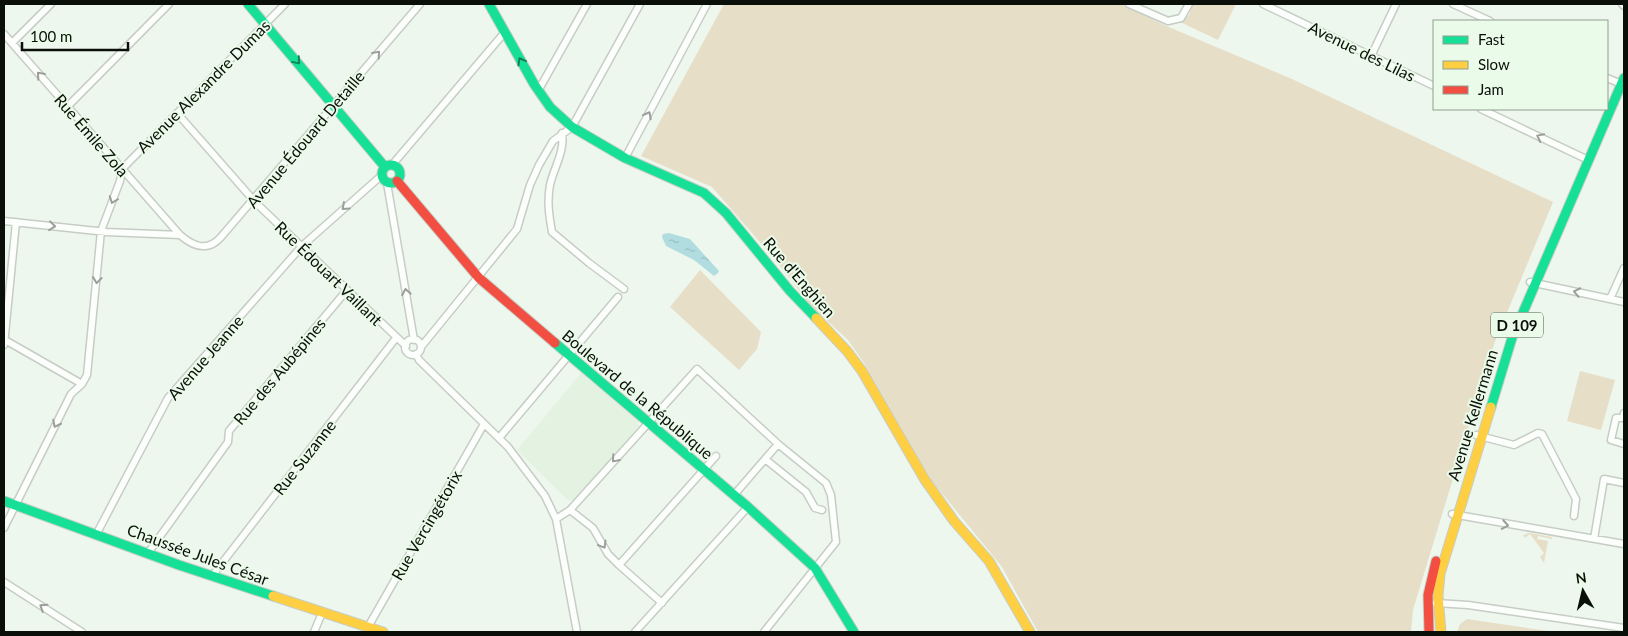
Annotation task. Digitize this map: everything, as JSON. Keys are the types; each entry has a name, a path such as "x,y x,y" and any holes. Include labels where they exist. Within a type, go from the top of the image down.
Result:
{"street":[{"path":"12,43 51,4"},
{"path":"68,106 169,4"},
{"name":"Boulevard de la République","path":"248,4 333,104 386,172 400,170 400,176 397,181 479,278 703,469 815,568 854,632"},
{"name":"Avenue Alexandre Dumas","path":"122,169 285,4"},
{"name":"Avenue Édouard Detaille","path":"180,235 195,245 202,247 214,245 420,4"},
{"name":"Rue d'Enghien","path":"489,4 538,91 550,107 572,127 625,158 704,193 726,213 802,305 847,351 862,371 925,480 954,521 989,561 1030,632"},
{"path":"538,91 587,4"},
{"path":"577,632 556,519 545,496 529,471 499,438 418,360 416,354 517,229 530,185 553,141 572,127 640,4"},
{"path":"625,158 708,4"},
{"path":"1130,4 1168,21 1181,18 1189,4"},
{"name":"Avenue des Lilas","path":"1263,4 1433,86"},
{"path":"1371,56 1396,4"},
{"path":"1453,4 1488,20"},
{"name":"Avenue Jeanne","path":"97,533 168,398 302,246 386,172 505,32"},
{"name":"Rue Émile Zola","path":"4,34 180,235"},
{"name":"Avenue Kellermann","path":"1532,283 1621,82 1624,69"},
{"path":"1608,78 1621,82"},
{"name":"Avenue Kellermann","path":"1608,103 1621,82"},
{"path":"1484,110 1584,158"},
{"name":"Avenue Kellermann","path":"1429,632 1427,603 1430,583 1479,435 1499,361 1605,110"},
{"name":"Rue Édouart Vaillant","path":"177,113 254,200 406,346"},
{"path":"562,133 563,150 554,170 548,203 552,232 624,289"},
{"path":"4,528 71,394 82,384 87,376 102,232 120,182 122,169"},
{"path":"386,172 397,181"},
{"path":"386,172 414,340 420,347"},
{"path":"4,221 102,232 180,235"},
{"path":"16,222 4,342 82,384"},
{"path":"1610,299 1624,268"},
{"path":"1532,283 1624,302"},
{"name":"Rue des Aubépines","path":"148,553 228,442 229,431 347,290"},
{"path":"499,438 618,296"},
{"name":"Rue Suzanne","path":"212,576 396,338"},
{"path":"414,340 410,340 406,346 407,352 416,354"},
{"path":"556,519 570,510 647,422 697,369 722,390 778,444 826,483 831,495 836,542 764,632"},
{"path":"1624,416 1616,418 1611,440 1624,444"},
{"name":"Rue Vercingétorix","path":"368,627 484,424"},
{"path":"1479,435 1514,445 1538,433 1542,434 1576,499 1574,516"},
{"path":"734,496 778,444"},
{"path":"619,565 716,456"},
{"path":"765,459 806,492 815,508 822,510"},
{"path":"1594,539 1604,479 1624,483"},
{"name":"Chaussée Jules César","path":"4,501 212,576 383,632"},
{"path":"635,632 748,508"},
{"path":"570,510 593,528 608,554 662,603"},
{"path":"1454,515 1624,544"},
{"name":"Avenue Kellermann","path":"1441,632 1438,603 1440,574 1454,515"},
{"path":"4,582 82,632"},
{"path":"1427,603 1624,628"},
{"path":"314,632 322,613"}],"shaded area":[{"path":"724,4 1121,4 1164,25 1292,79 1553,202 1494,344 1413,610 1411,632 1038,632 1002,567 932,481 864,363 848,340 810,305 777,262 712,187 641,156"},
{"path":"1193,4 1236,4 1218,40 1180,22 1189,15"},
{"path":"700,270 761,332 757,349 739,370 670,307"},
{"path":"1580,371 1615,380 1601,430 1567,421"},
{"path":"581,373 638,421 639,426 575,500 568,500 517,450"},
{"path":"1529,533 1552,537 1552,539 1538,536 1537,539 1548,541 1544,563 1540,557 1544,553 1530,534 1525,538 1523,535"},
{"path":"1467,619 1555,632 1457,632 1460,624"}],"water":[{"path":"669,233 690,239 719,271 718,273 714,276 694,260 666,246 662,237 663,234"}],"traffic: fast":[{"path":"248,4 385,167"},
{"path":"489,4 534,84 550,107 572,127 625,158 704,193 726,213 790,291 816,318"},
{"path":"1491,407 1512,338 1624,78"},
{"path":"387,165 395,165 400,170 400,174 398,181 387,183 382,178 382,170 387,165"},
{"path":"555,343 748,507 815,568 854,632"},
{"path":"4,501 179,565 273,596"}],"traffic: slow":[{"path":"816,318 847,351 862,371 925,480 954,521 989,561 1030,632"},
{"path":"1441,632 1438,596 1440,574 1491,407"},
{"path":"273,596 383,632"}],"traffic: jam":[{"path":"397,181 479,278 555,343"},
{"path":"1429,632 1428,595 1436,561"}]}
